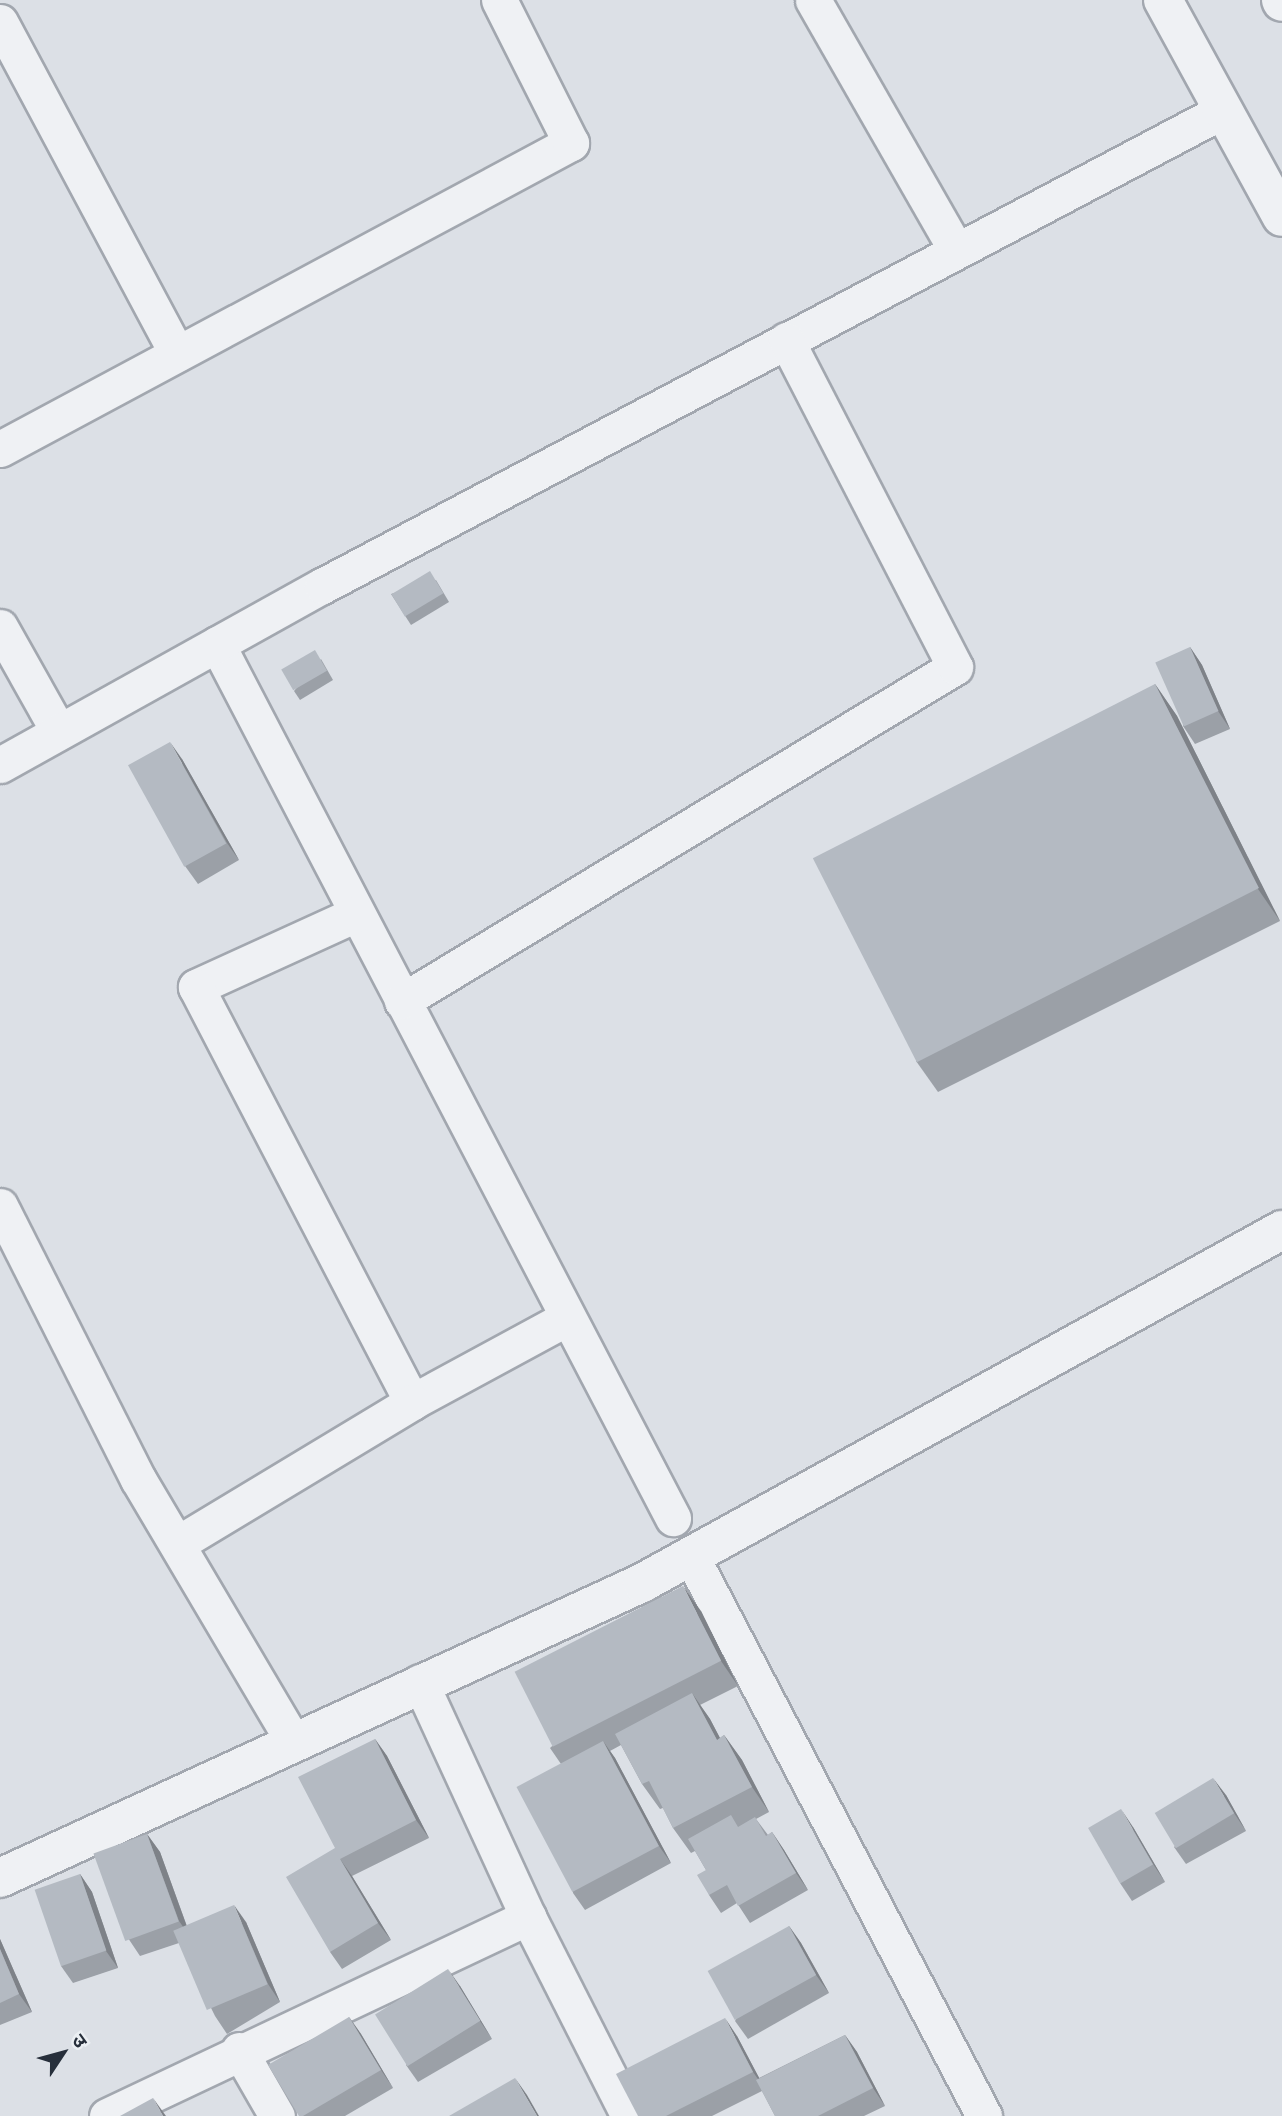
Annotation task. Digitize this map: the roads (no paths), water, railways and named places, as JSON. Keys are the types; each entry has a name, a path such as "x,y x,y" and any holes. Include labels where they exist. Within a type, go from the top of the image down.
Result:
{"street":[{"path":"0,449 571,143 499,0"},
{"path":"813,0 956,250"},
{"path":"1163,0 1282,217"},
{"path":"0,22 177,354"},
{"path":"0,765 217,644 1222,111"},
{"path":"402,1001 955,667 786,340"},
{"path":"0,628 59,732"},
{"path":"217,644 673,1518"},
{"path":"356,914 196,987 412,1402"},
{"path":"0,1206 138,1479 293,1741"},
{"path":"0,1878 420,1682 642,1583 1282,1230"},
{"path":"177,1544 412,1402 567,1318"},
{"path":"691,1556 984,2116"},
{"path":"420,1682 528,1917 629,2116"},
{"path":"107,2116 239,2050 528,1917"},
{"path":"239,2050 277,2116"}]}
